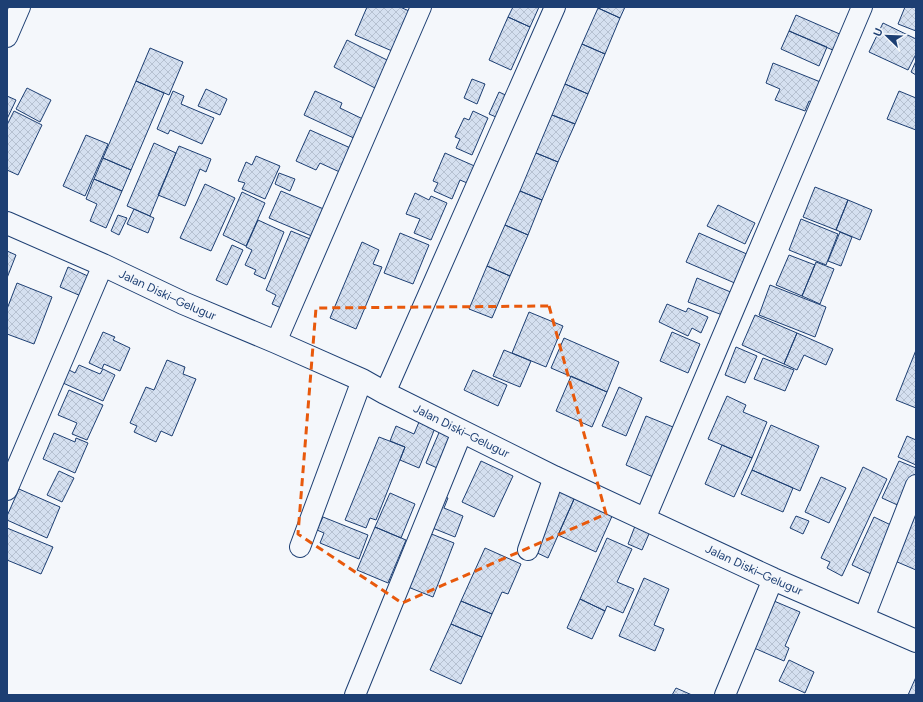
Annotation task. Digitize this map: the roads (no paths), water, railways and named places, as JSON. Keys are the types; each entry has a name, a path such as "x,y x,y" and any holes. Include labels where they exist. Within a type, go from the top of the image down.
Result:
{"main road":[{"name":"Jalan Diski–Gelugur","path":"7,223 103,265 183,303 362,380 462,432 554,477 772,580 916,641"}],"street":[{"path":"7,37 20,7"},
{"path":"276,342 421,7"},
{"path":"385,393 555,7"},
{"path":"645,519 862,7"},
{"path":"7,490 103,265"},
{"path":"300,547 362,380"},
{"path":"355,695 462,432"},
{"path":"528,550 554,477"},
{"path":"864,618 916,485"},
{"path":"725,695 772,580"}]}
